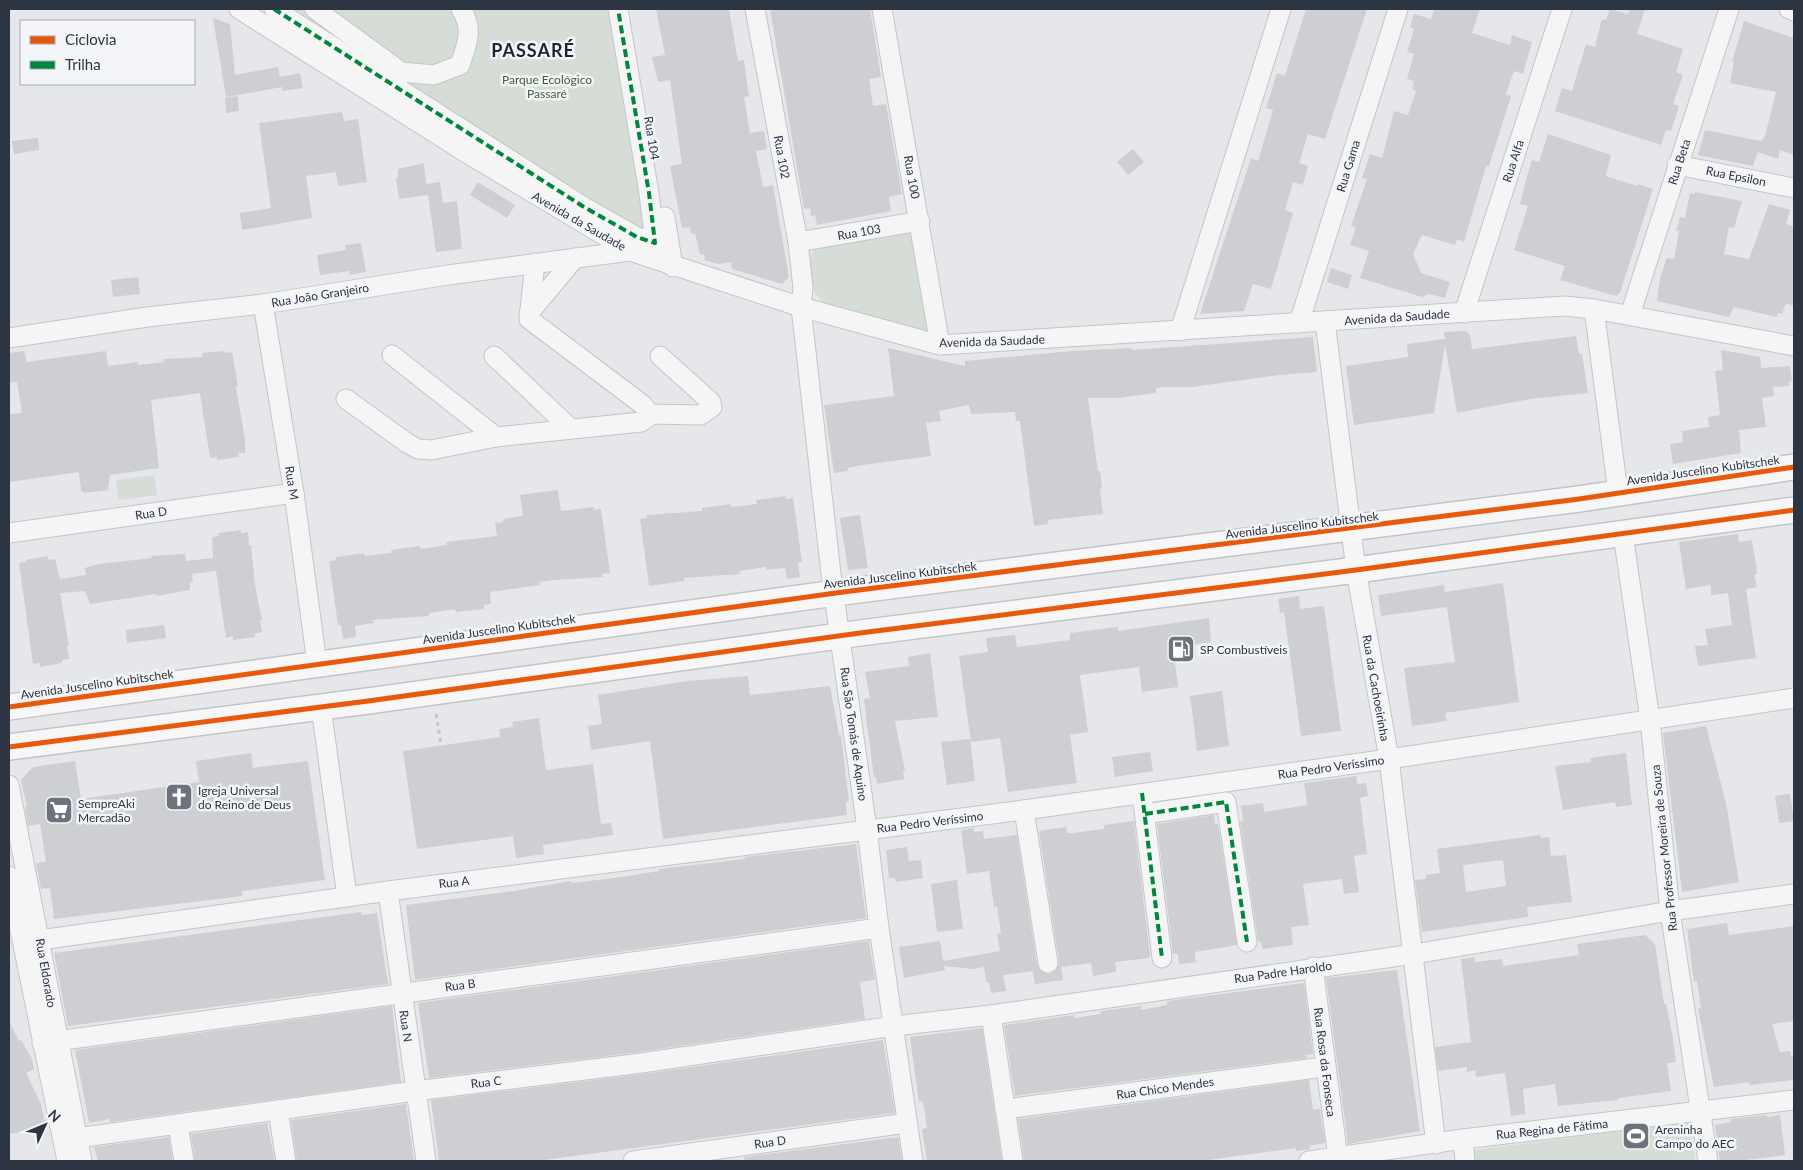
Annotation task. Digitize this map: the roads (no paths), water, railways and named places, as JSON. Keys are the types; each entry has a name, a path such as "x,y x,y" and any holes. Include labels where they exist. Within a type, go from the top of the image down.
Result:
{"main road":[{"name":"Avenida Juscelino Kubitschek","path":"9,707 834,594 1579,500 1618,492 1794,467"},
{"path":"9,747 321,707 840,635 1356,570 1794,510"}],"street":[{"name":"Avenida da Saudade","path":"239,9 473,157 630,251 673,267 800,307 940,345 1564,306 1594,309 1794,346"},
{"path":"274,9 584,207 637,237 655,243 649,193 618,9"},
{"path":"315,9 401,72 434,75 460,65 468,40 468,19 461,9"},
{"name":"Rua 104","path":"630,9 673,267"},
{"name":"Rua 102","path":"755,9 798,242 803,288 800,307"},
{"name":"Rua 100","path":"882,9 940,345"},
{"path":"1180,331 1281,9"},
{"name":"Rua Gama","path":"1299,323 1398,9"},
{"name":"Rua Alfa","path":"1464,313 1562,9"},
{"name":"Rua Beta","path":"1630,316 1729,9"},
{"path":"1789,9 1794,11"},
{"name":"Rua Epsilon","path":"1678,165 1794,188"},
{"name":"Rua 103","path":"798,242 920,221"},
{"name":"Rua João Granjeiro","path":"9,338 147,317 262,304 535,263 630,251"},
{"path":"528,313 576,258"},
{"path":"535,263 528,313 529,319 533,324 643,405 649,414"},
{"name":"Rua M","path":"262,304 294,493 317,664"},
{"name":"Rua São Tomás de Aquino","path":"800,307 834,594 868,829 879,928 913,1161"},
{"path":"1594,309 1618,492"},
{"name":"Rua da Cachoeirinha","path":"1325,321 1356,570 1389,759 1436,1144"},
{"path":"392,355 496,437"},
{"path":"494,356 571,429"},
{"path":"649,414 701,415 712,407 711,402 660,356"},
{"path":"346,399 418,449 431,450 496,437 641,422 649,414"},
{"name":"Rua D","path":"9,533 294,493"},
{"name":"Rua Professor Moreira de Souza","path":"1623,534 1650,720 1670,911 1708,1161"},
{"name":"Rua Pedro Veríssimo","path":"868,829 1024,810 1389,759 1794,698"},
{"path":"321,707 346,897"},
{"name":"Rua Eldorado","path":"9,785 40,940 66,1161"},
{"path":"1142,793 1162,958"},
{"path":"1145,814 1226,802 1247,942"},
{"path":"1024,810 1048,962"},
{"name":"Rua A","path":"40,940 388,891 868,829"},
{"name":"Rua Eldorado","path":"9,876 82,1161"},
{"name":"Rua N","path":"388,891 426,1161"},
{"name":"Rua Padre Haroldo","path":"894,1026 992,1015 1313,967 1414,954 1670,911 1794,894"},
{"name":"Rua B","path":"51,1042 879,928"},
{"name":"Rua Rosa da Fonseca","path":"1313,967 1324,1067 1338,1158"},
{"path":"992,1015 1013,1161"},
{"name":"Rua C","path":"77,1138 278,1111 415,1090 644,1063 894,1026"},
{"name":"Rua Chico Mendes","path":"1005,1109 1324,1067"},
{"name":"Rua Regina de Fátima","path":"1309,1161 1463,1139 1700,1113 1794,1100"},
{"path":"278,1111 286,1161"},
{"name":"Rua D","path":"634,1161 907,1124"},
{"path":"178,1125 184,1161"},
{"path":"1463,1139 1465,1161"}],"place":[{"name":"SP Combustíveis","path":"1181,649"},
{"name":"Igreja Universal do Reino de Deus","path":"179,797"},
{"name":"SempreAki Mercadão","path":"59,810"},
{"name":"Areninha Campo do AEC","path":"1636,1136"}],"district":[{"name":"PASSARÉ","path":"533,50"}],"park label":[{"name":"Parque Ecológico Passaré","path":"547,86"}]}
